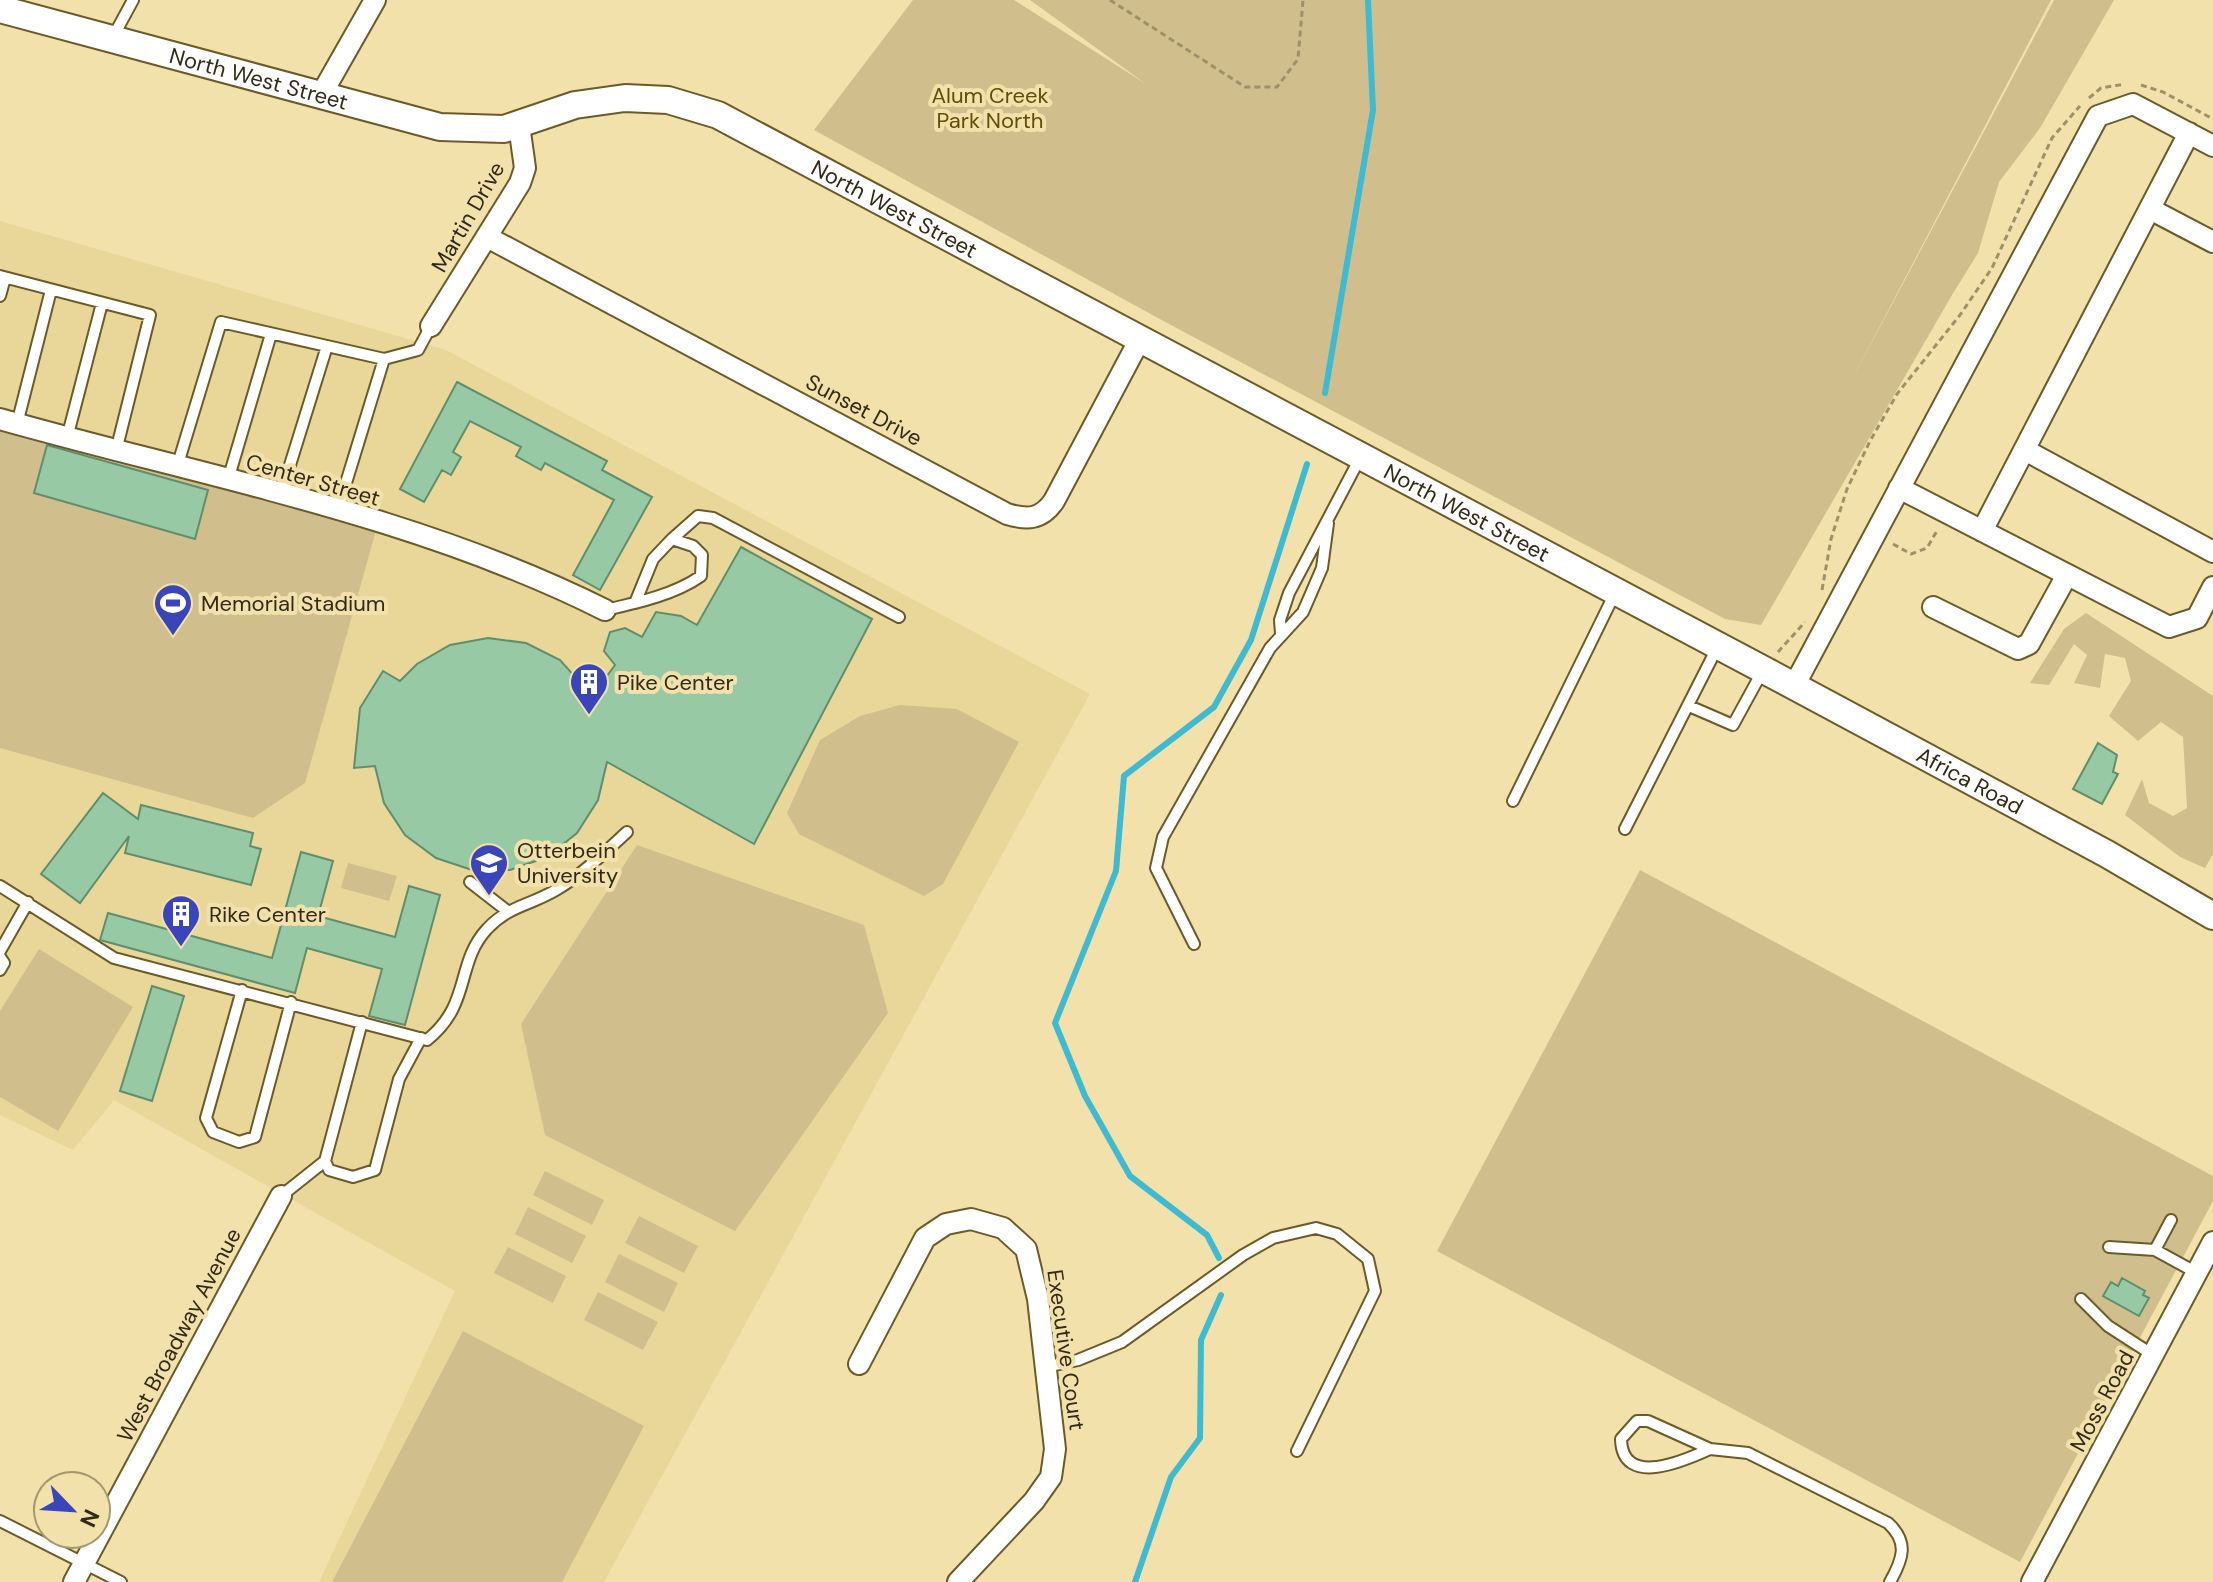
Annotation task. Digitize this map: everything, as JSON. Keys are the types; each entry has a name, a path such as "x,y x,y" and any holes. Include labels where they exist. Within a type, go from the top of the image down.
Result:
{"street":[{"path":"321,95 375,0"},
{"name":"North West Street","path":"0,9 440,127 488,131 519,125 575,105 625,98 668,100 718,115 1721,648"},
{"path":"1794,686 2098,116 2133,104 2213,146"},
{"name":"Martin Drive","path":"431,326 487,237 525,168 519,125"},
{"path":"1982,531 2189,133"},
{"path":"2150,209 2213,242"},
{"name":"Sunset Drive","path":"487,237 1007,514 1024,519 1041,514 1054,501 1140,339"},
{"name":"Center Street","path":"9,421 338,509 539,576 605,610"},
{"path":"2025,450 2213,552"},
{"path":"1899,488 2169,627 2197,618 2213,587"},
{"path":"1933,607 2018,649 2029,644 2067,575"},
{"name":"Africa Road","path":"1721,648 2107,854 2213,916"},
{"name":"West Broadway Avenue","path":"74,1582 281,1196"},
{"name":"Executive Court","path":"859,1364 925,1238 946,1224 971,1219 1003,1228 1026,1249 1038,1299 1055,1449 1051,1477 1034,1501 958,1582"},
{"name":"Moss Road","path":"2032,1582 2213,1242"}],"lane":[{"path":"112,39 133,0"},
{"path":"0,296 2,277 150,315 116,451"},
{"path":"9,421 51,290"},
{"path":"67,438 102,303"},
{"path":"177,467 218,325 225,321 384,359 418,350 431,326"},
{"path":"228,480 271,334"},
{"path":"281,494 327,346"},
{"path":"338,509 384,359"},
{"path":"1281,634 1280,620 1289,593 1361,456"},
{"path":"635,603 653,559 698,516 713,518 899,617"},
{"path":"1194,944 1159,878 1157,858 1163,837 1206,756 1281,634 1294,625 1303,612 1322,568 1328,523"},
{"path":"605,610 635,603 701,576 702,555 693,546 672,539"},
{"path":"1513,801 1616,591"},
{"path":"1625,829 1721,648"},
{"path":"1689,706 1733,725 1763,670"},
{"path":"0,886 114,958 427,1040 443,1027 459,1001 469,960 484,932 506,910 551,893 574,880 627,832"},
{"path":"470,882 506,910"},
{"path":"0,951 28,902"},
{"path":"0,957 4,963 0,970"},
{"path":"242,990 206,1118 213,1132 239,1142 255,1137 291,1002"},
{"path":"281,1196 325,1161 362,1022"},
{"path":"325,1161 329,1170 353,1177 375,1170 399,1079 421,1038"},
{"path":"2155,1250 2171,1220"},
{"path":"1045,1367 1090,1356 1122,1342 1273,1238 1316,1228 1337,1234 1368,1259 1375,1291 1297,1451"},
{"path":"2109,1247 2155,1250 2197,1273"},
{"path":"2081,1299 2108,1326 2153,1355"},
{"path":"1710,1449 1674,1466 1657,1469 1633,1462 1621,1447 1621,1439 1637,1421 1648,1421 1710,1449 1748,1453 1888,1523 1901,1534 1904,1548 1890,1582"},
{"path":"0,1521 121,1582"}],"path":[{"path":"1110,0 1245,87 1277,87 1298,59 1303,0"},
{"path":"1892,543 1911,554 1927,548 1938,529"}],"shaded area":[{"name":"Otterbein University","path":"0,221 446,350 1090,694 604,1582 319,1582 455,1291 114,1100 73,1150 0,1115"}],"green space":[{"name":"Alum Creek Park North","path":"913,0 1014,0 1146,84 1030,0 2051,0 1849,385 2054,0 2114,0 2040,128 1999,182 1978,253 1761,625 1725,619 1169,324 814,130"},
{"name":"Memorial Stadium","path":"0,422 377,527 305,783 253,818 0,748"},
{"path":"2086,613 2213,696 2213,854 2205,868 2180,857 2125,815 2142,779 2149,803 2173,816 2187,808 2183,737 2161,722 2138,741 2109,716 2131,681 2125,658 2105,654 2100,688 2074,683 2087,655 2074,644 2049,685 2030,683 2064,629"},
{"path":"900,705 957,709 1019,742 943,884 924,896 799,834 787,813 820,740 860,716"},
{"path":"637,845 864,925 888,1013 735,1231 545,1135 521,1024"},
{"path":"348,863 397,876 389,901 341,888"},
{"path":"1640,870 2213,1176 2213,1201 2020,1562 1437,1251"},
{"path":"39,949 133,1007 58,1131 0,1097 0,1011"},
{"path":"545,1171 604,1200 592,1225 533,1195"},
{"path":"528,1207 586,1236 572,1263 515,1234"},
{"path":"639,1216 698,1246 684,1273 625,1243"},
{"path":"508,1247 566,1276 553,1303 494,1273"},
{"path":"619,1254 678,1283 664,1312 605,1282"},
{"path":"598,1292 658,1322 643,1350 584,1320"},
{"path":"463,1331 644,1426 562,1582 332,1582"}],"building":[{"path":"457,382 607,461 602,470 652,497 600,590 573,575 614,500 545,463 541,470 516,456 521,447 470,421 453,452 461,457 451,475 442,470 424,502 400,489"},
{"path":"47,445 208,490 195,539 34,493"},
{"name":"Pike Center","path":"741,547 872,619 754,844 607,762 598,800 577,833 547,857 510,870 472,870 436,858 405,835 384,803 375,766 354,768 360,708 383,671 400,681 417,664 450,645 488,638 526,643 560,660 592,696 615,665 604,651 610,632 625,628 642,637 656,612 681,616 697,625"},
{"path":"2098,743 2117,755 2113,772 2118,774 2102,804 2073,789"},
{"path":"103,793 138,819 141,805 253,833 250,846 261,849 251,885 125,853 129,836 80,903 41,874"},
{"path":"301,852 333,861 318,916 395,937 409,886 440,895 405,1025 369,1016 382,969 307,948 295,993 100,940 108,913 272,958"},
{"path":"152,986 184,996 152,1101 120,1091"},
{"path":"2122,1278 2145,1291 2143,1295 2149,1298 2139,1316 2103,1296 2111,1282 2118,1286"}],"waterway":[{"path":"1325,393 1373,110 1368,0"},
{"path":"1219,1258 1207,1235 1130,1176 1085,1096 1055,1023 1116,871 1124,776 1214,707 1251,640 1307,464"},
{"path":"1135,1582 1171,1477 1200,1438 1201,1340 1221,1295"}],"place":[{"name":"Memorial Stadium","path":"173,637"},
{"name":"Pike Center","path":"589,716"},
{"name":"Otterbein University","path":"489,897"},
{"name":"Rike Center","path":"181,948"}]}
